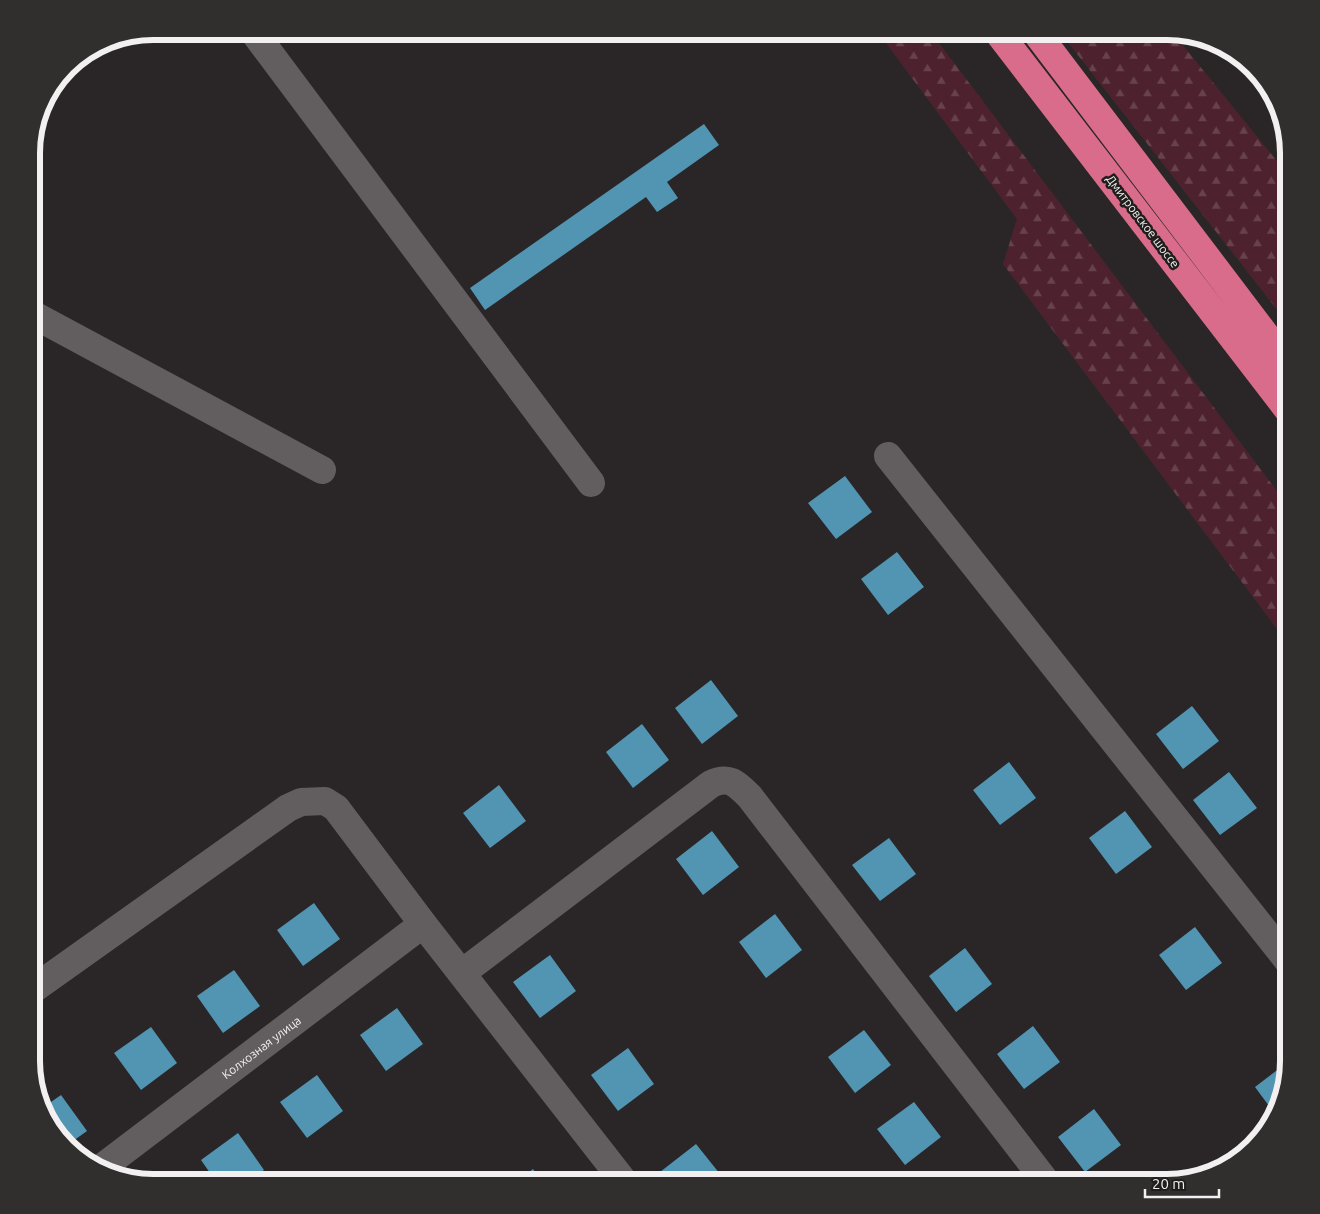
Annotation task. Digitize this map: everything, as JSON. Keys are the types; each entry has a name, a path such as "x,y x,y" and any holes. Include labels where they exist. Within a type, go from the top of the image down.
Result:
{"highway":[{"name":"Дмитровское шоссе","path":"1004,40 1280,399"},
{"path":"1042,40 1280,355"}],"lane":[{"path":"260,40 591,484"},
{"path":"40,318 322,470"},
{"path":"888,456 1280,951"},
{"path":"462,973 711,784 720,780 729,780 739,786 750,797 1040,1174"},
{"path":"40,984 288,808 301,802 325,801 336,808 423,924 618,1174"},
{"name":"Колхозная улица","path":"107,1164 423,924"}],"green space":[{"path":"884,40 937,40 1280,495 1280,633 1003,264 1017,219"},
{"path":"1066,40 1179,41 1280,165 1280,313"}],"building":[{"path":"704,124 719,145 667,182 678,198 657,212 646,197 485,310 470,288"},
{"path":"845,476 872,512 836,539 808,503"},
{"path":"897,552 924,587 888,615 861,579"},
{"path":"711,680 738,716 702,744 675,708"},
{"path":"1192,706 1219,741 1183,769 1156,734"},
{"path":"642,724 669,760 633,788 606,752"},
{"path":"1009,762 1036,798 1000,825 973,790"},
{"path":"1229,772 1257,808 1220,835 1193,800"},
{"path":"499,785 526,821 490,848 463,813"},
{"path":"1125,811 1152,847 1116,874 1089,838"},
{"path":"712,831 739,867 703,895 676,859"},
{"path":"889,838 916,874 880,901 852,865"},
{"path":"314,903 340,939 303,966 277,930"},
{"path":"775,914 802,950 766,978 739,942"},
{"path":"1195,927 1222,963 1186,990 1159,955"},
{"path":"965,948 992,984 956,1012 929,976"},
{"path":"550,955 576,991 540,1018 513,982"},
{"path":"234,970 260,1006 223,1033 197,996"},
{"path":"397,1008 423,1044 386,1071 360,1035"},
{"path":"1033,1026 1060,1062 1024,1089 997,1054"},
{"path":"151,1027 177,1063 141,1090 114,1053"},
{"path":"864,1030 891,1065 855,1093 828,1057"},
{"path":"628,1048 654,1084 618,1111 591,1075"},
{"path":"1280,1068 1278,1083 1270,1107 1255,1087"},
{"path":"317,1075 343,1111 307,1138 280,1102"},
{"path":"61,1095 87,1131 73,1141 59,1124 49,1104"},
{"path":"914,1102 941,1137 905,1165 877,1129"},
{"path":"1094,1109 1121,1145 1085,1172 1058,1137"},
{"path":"238,1133 264,1170 258,1174 211,1174 201,1160"},
{"path":"696,1144 720,1174 662,1174 660,1172"},
{"path":"533,1169 537,1174 527,1174"}]}
